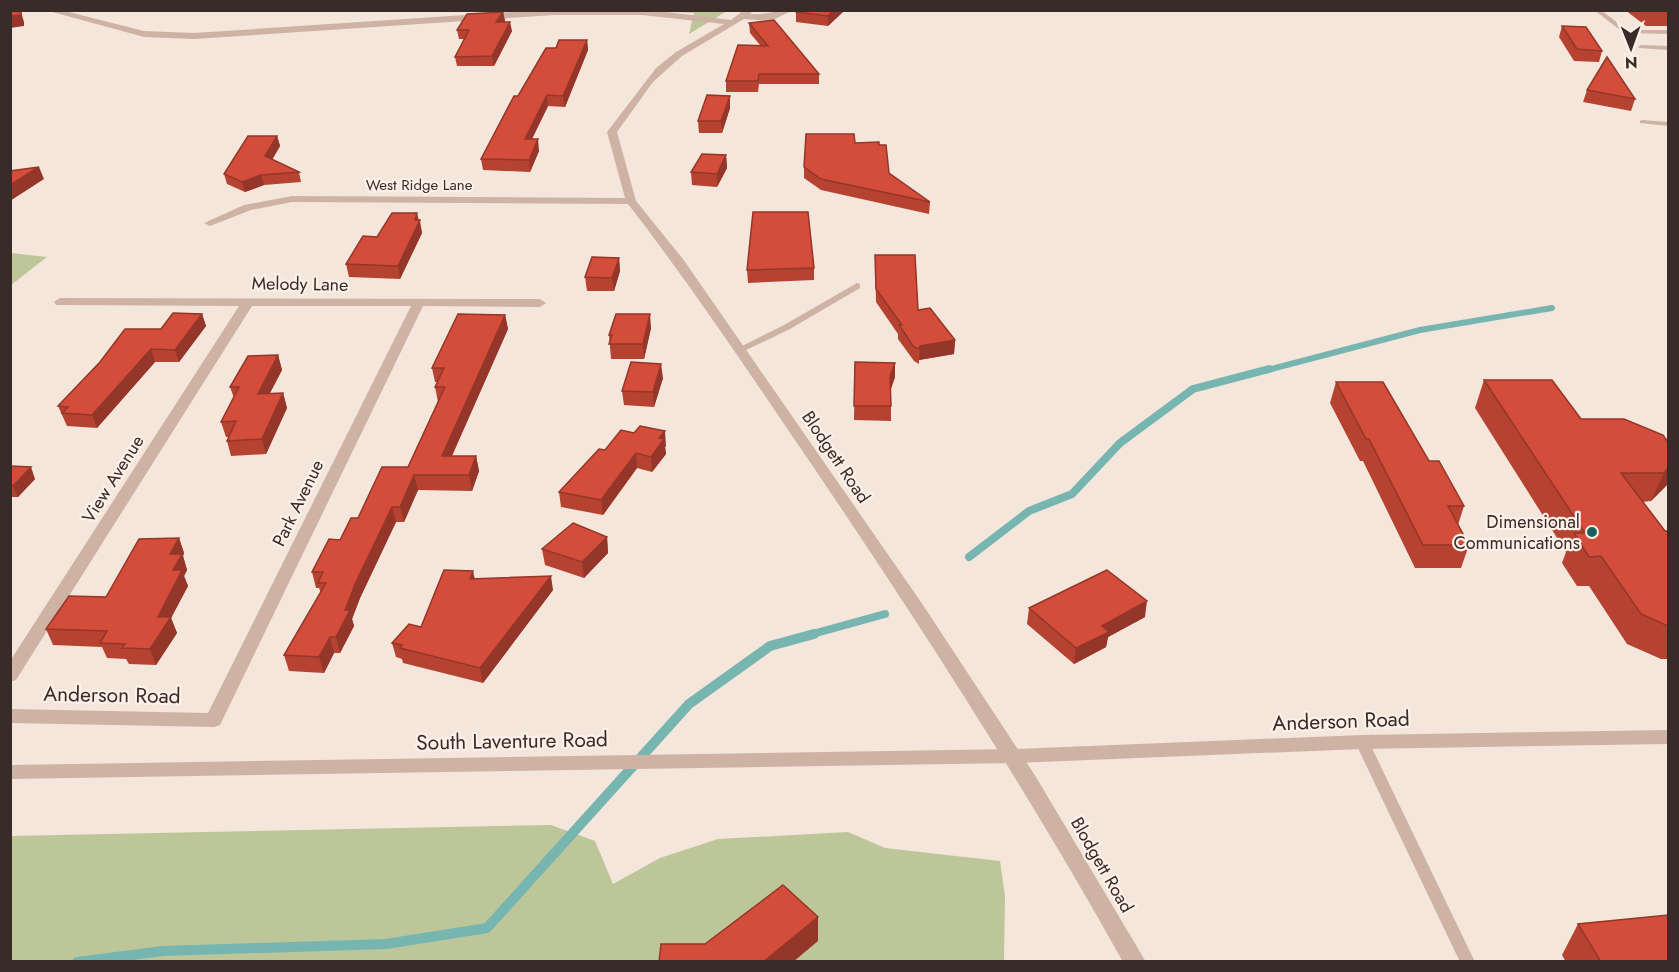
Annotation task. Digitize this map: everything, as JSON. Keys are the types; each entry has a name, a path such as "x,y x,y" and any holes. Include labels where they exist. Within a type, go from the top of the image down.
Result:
{"street":[{"path":"49,10 144,34 195,36 555,12 642,12 771,18 789,10"},
{"name":"Blodgett Road","path":"743,16 678,55 664,67 644,88 612,132 631,201 679,262 1014,756 1075,853 1135,962"},
{"name":"West Ridge Lane","path":"210,223 248,207 292,200 631,201"},
{"name":"Melody Lane","path":"60,302 540,303"},
{"name":"View Avenue","path":"10,676 248,302"},
{"name":"Park Avenue","path":"214,720 418,304"},
{"name":"Anderson Road","path":"10,716 214,720"},
{"name":"Anderson Road","path":"1014,756 1362,742 1668,737"},
{"name":"South Laventure Road","path":"10,772 1014,756"}],"lane":[{"path":"1598,10 1626,32 1668,32"},
{"path":"1641,47 1668,48"},
{"path":"1642,122 1668,124"},
{"path":"739,350 787,327 857,286"},
{"path":"1362,742 1468,962"}],"green space":[{"path":"654,11 727,11 689,34 694,13"},
{"path":"11,253 47,257 11,285"},
{"path":"551,825 595,841 613,884 660,858 718,839 848,832 885,848 1000,861 1005,896 1004,961 11,961 10,836"}],"building":[{"path":"10,10 21,12 21,15 10,16"},
{"path":"797,10 833,10 828,16 796,12"},
{"path":"503,12 496,22 510,22 492,56 455,57 469,30 457,30 467,14"},
{"path":"774,20 819,74 759,74 758,81 726,81 738,45 768,46 749,23"},
{"path":"1562,26 1586,27 1602,51 1577,49"},
{"path":"559,40 587,40 563,96 547,95 525,139 538,139 529,160 481,159 514,96 518,96 546,48 556,48"},
{"path":"1607,57 1635,99 1587,90"},
{"path":"707,95 730,96 721,121 698,121"},
{"path":"806,134 854,134 855,143 879,142 879,145 886,145 889,173 930,202 821,179 804,167"},
{"path":"248,136 277,136 265,156 299,172 261,175 242,182 224,174"},
{"path":"702,154 726,155 717,174 691,172"},
{"path":"39,167 10,185 10,171"},
{"path":"753,212 808,212 814,268 747,270"},
{"path":"392,213 417,213 415,220 420,220 398,266 346,264 363,236 377,237"},
{"path":"875,255 915,255 918,310 930,308 955,340 920,346 920,349 914,347 899,325 902,325 876,289"},
{"path":"592,257 619,258 612,278 585,277"},
{"path":"173,313 202,314 175,350 151,349 92,415 62,413 68,407 58,406 100,362 125,329 161,329"},
{"path":"458,314 505,315 442,456 476,456 469,475 414,475 400,507 392,507 356,582 345,610 350,610 336,637 330,637 319,657 284,655 326,583 318,583 323,572 312,572 329,539 340,540 351,518 358,518 382,467 408,467 445,387 435,387 444,368 432,368"},
{"path":"616,314 650,314 643,344 609,344 612,335 609,335"},
{"path":"278,355 258,394 283,393 262,439 227,441 236,421 221,422 239,387 230,387 248,356"},
{"path":"631,362 661,364 653,392 622,391"},
{"path":"855,362 895,363 890,376 891,406 854,406"},
{"path":"1484,380 1552,380 1581,419 1624,419 1663,435 1668,442 1668,468 1664,473 1621,473 1665,531 1668,531 1668,626 1641,614 1601,556 1589,557 1574,533 1585,533"},
{"path":"1336,382 1383,382 1429,461 1439,461 1464,506 1448,506 1469,545 1423,545 1369,439 1366,439"},
{"path":"640,426 665,431 659,438 664,439 651,457 636,453 601,500 559,492 599,449 605,450 621,430 634,433"},
{"path":"10,466 31,467 13,486 10,485"},
{"path":"573,523 607,537 582,562 542,549"},
{"path":"179,538 170,554 182,554 173,570 182,570 158,617 171,617 150,649 122,648 125,644 100,643 107,631 46,629 69,596 106,597 139,539"},
{"path":"444,570 473,571 470,579 551,576 480,668 400,648 402,645 392,643 409,624 421,627"},
{"path":"1107,570 1147,601 1102,626 1109,632 1076,648 1029,608"},
{"path":"783,885 818,917 763,962 659,962 661,944 705,944"},
{"path":"1668,915 1668,962 1601,962 1578,924"}],"waterway":[{"path":"1264,371 1420,330 1552,308"},
{"path":"969,557 1029,511 1072,494 1120,443 1193,389 1269,369"},
{"path":"809,635 885,614"},
{"path":"77,962 163,951 386,944 487,928 689,704 770,646 814,634"}],"place":[{"name":"Dimensional Communications","path":"1592,532"}]}
